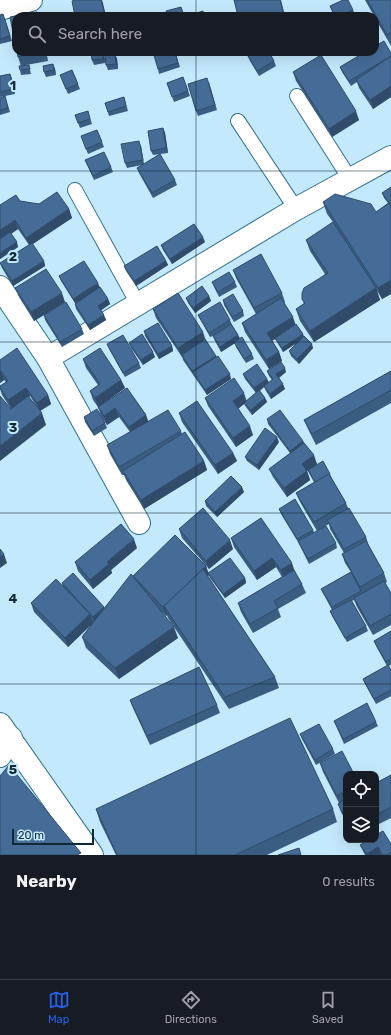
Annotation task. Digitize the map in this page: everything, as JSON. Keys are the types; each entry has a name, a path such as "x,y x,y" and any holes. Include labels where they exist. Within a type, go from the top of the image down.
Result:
{"street":[{"path":"0,9 31,0"},
{"path":"48,358 296,210 391,157"},
{"path":"0,287 48,358 139,523"},
{"path":"4,740 92,855"}],"lane":[{"path":"296,96 350,179"},
{"path":"238,121 296,210"},
{"path":"75,190 138,304"}],"building":[{"path":"101,0 104,12 74,12 72,1"},
{"path":"234,0 280,0 283,12 237,12"},
{"path":"343,0 348,0 353,10 349,12 333,12 330,6"},
{"path":"367,0 391,0 391,32 387,35 379,21 379,12 374,12"},
{"path":"181,7 183,12 166,12"},
{"path":"3,14 10,36 0,39 0,15"},
{"path":"10,17 12,17 12,27"},
{"path":"384,41 391,53 391,56 349,81 340,67 358,56 379,56 379,44"},
{"path":"92,56 103,56 103,59 92,60"},
{"path":"105,56 115,56 116,64 106,65"},
{"path":"154,56 176,56 178,63 158,69"},
{"path":"248,56 271,56 274,61 257,71"},
{"path":"322,56 356,111 329,129 293,72"},
{"path":"391,56 391,86 370,100 356,80"},
{"path":"53,64 54,70 44,72 43,66"},
{"path":"29,65 30,69 20,70 19,66"},
{"path":"72,70 78,84 66,89 60,75"},
{"path":"10,74 13,89 0,92 0,76"},
{"path":"183,77 188,91 172,97 167,83"},
{"path":"207,78 215,105 196,111 188,84"},
{"path":"5,96 8,108 0,110 0,98"},
{"path":"124,97 126,106 108,112 105,103"},
{"path":"88,111 90,119 78,123 75,115"},
{"path":"163,128 166,148 151,151 148,131"},
{"path":"97,130 102,142 86,149 81,136"},
{"path":"139,141 143,160 125,163 121,144"},
{"path":"104,152 111,167 93,176 85,160"},
{"path":"160,154 175,180 152,193 137,168"},
{"path":"391,187 391,205 382,193"},
{"path":"57,192 69,209 26,238 15,220 0,230 0,205 16,195 20,201 39,204"},
{"path":"335,194 371,204 376,212 389,203 391,206 391,280 378,288 323,202"},
{"path":"333,222 376,288 310,331 296,309 305,303 302,299 304,288 328,273 306,240"},
{"path":"194,224 203,237 170,259 161,245"},
{"path":"10,232 17,242 0,253 0,239"},
{"path":"32,243 44,261 12,281 0,263"},
{"path":"157,246 166,261 134,281 124,266"},
{"path":"261,254 282,293 254,308 233,270"},
{"path":"84,261 98,283 73,299 59,276"},
{"path":"46,269 62,293 31,312 15,288"},
{"path":"229,272 235,282 218,292 212,282"},
{"path":"202,286 209,296 193,308 186,298"},
{"path":"100,287 108,299 98,306 104,315 88,325 75,304"},
{"path":"178,293 203,332 178,348 153,309"},
{"path":"233,294 243,311 232,317 223,300"},
{"path":"281,298 293,317 267,333 279,352 266,360 242,323"},
{"path":"66,302 82,329 60,342 44,315"},
{"path":"220,302 230,320 209,333 198,315"},
{"path":"158,323 172,346 158,354 144,331"},
{"path":"231,324 238,335 220,347 213,336"},
{"path":"296,324 303,334 282,348 275,338"},
{"path":"142,334 153,352 141,360 129,343"},
{"path":"123,335 139,363 123,373 107,344"},
{"path":"304,336 312,344 297,359 289,351"},
{"path":"242,337 252,354 244,359 234,342"},
{"path":"205,339 216,356 192,371 182,355"},
{"path":"17,348 48,395 37,403 26,388 8,400 0,388 0,386 8,381 1,371 0,372 0,360"},
{"path":"100,348 121,380 95,398 90,391 100,384 83,359"},
{"path":"218,356 230,374 205,390 193,372"},
{"path":"281,362 285,368 276,374 283,384 270,394 264,386 273,379 267,371"},
{"path":"257,364 267,379 254,388 243,374"},
{"path":"391,371 391,390 312,434 304,420"},
{"path":"234,378 244,393 233,401 250,426 233,438 205,398"},
{"path":"127,388 146,415 129,427 115,408 104,416 98,407"},
{"path":"259,390 265,398 251,410 244,403"},
{"path":"0,396 11,409 28,396 42,413 0,446"},
{"path":"197,401 233,453 215,465 179,413"},
{"path":"97,409 105,423 92,431 84,417"},
{"path":"168,410 181,431 119,467 107,445"},
{"path":"280,410 303,441 290,451 267,419"},
{"path":"265,428 277,437 257,465 245,457"},
{"path":"185,432 204,461 141,500 123,471"},
{"path":"304,443 314,455 302,464 307,471 284,488 269,469"},
{"path":"323,461 330,474 315,482 308,470"},
{"path":"329,474 346,503 314,522 296,493"},
{"path":"231,476 242,487 215,512 205,501"},
{"path":"295,499 313,530 297,539 279,509"},
{"path":"203,508 230,540 206,561 179,529"},
{"path":"349,508 366,537 344,549 327,520"},
{"path":"261,518 292,563 281,570 272,558 254,571 231,538"},
{"path":"121,524 134,539 107,562 109,564 90,580 75,562"},
{"path":"326,526 336,543 308,559 298,541"},
{"path":"175,535 206,566 163,607 133,576"},
{"path":"366,541 384,573 360,587 342,554"},
{"path":"0,549 4,554 0,557"},
{"path":"230,558 245,578 223,594 208,573"},
{"path":"203,569 275,677 225,697 164,606"},
{"path":"294,570 302,584 274,601 278,608 250,624 238,603"},
{"path":"351,572 361,591 332,607 321,589"},
{"path":"73,573 104,607 93,617 62,583"},
{"path":"131,574 174,627 115,668 82,637"},
{"path":"56,579 90,614 65,638 31,603"},
{"path":"384,581 391,593 391,614 370,626 354,598"},
{"path":"351,600 366,626 345,638 330,611"},
{"path":"391,631 391,659 386,662 374,641"},
{"path":"388,665 391,670 391,690 374,699 363,679"},
{"path":"199,667 217,705 147,736 130,700"},
{"path":"367,703 376,722 343,739 334,721"},
{"path":"290,718 333,809 235,855 117,855 96,809"},
{"path":"319,724 333,749 315,760 300,734"},
{"path":"342,751 352,771 343,771 343,793 337,796 320,763"},
{"path":"9,765 81,853 77,855 0,855 0,776"},
{"path":"391,775 391,807 379,813 379,807 379,781"},
{"path":"343,801 343,813 338,804"},
{"path":"383,831 391,844 391,852 383,855 378,847 367,854 360,845 363,843 379,843 379,833"},
{"path":"299,848 301,855 278,855"}]}
